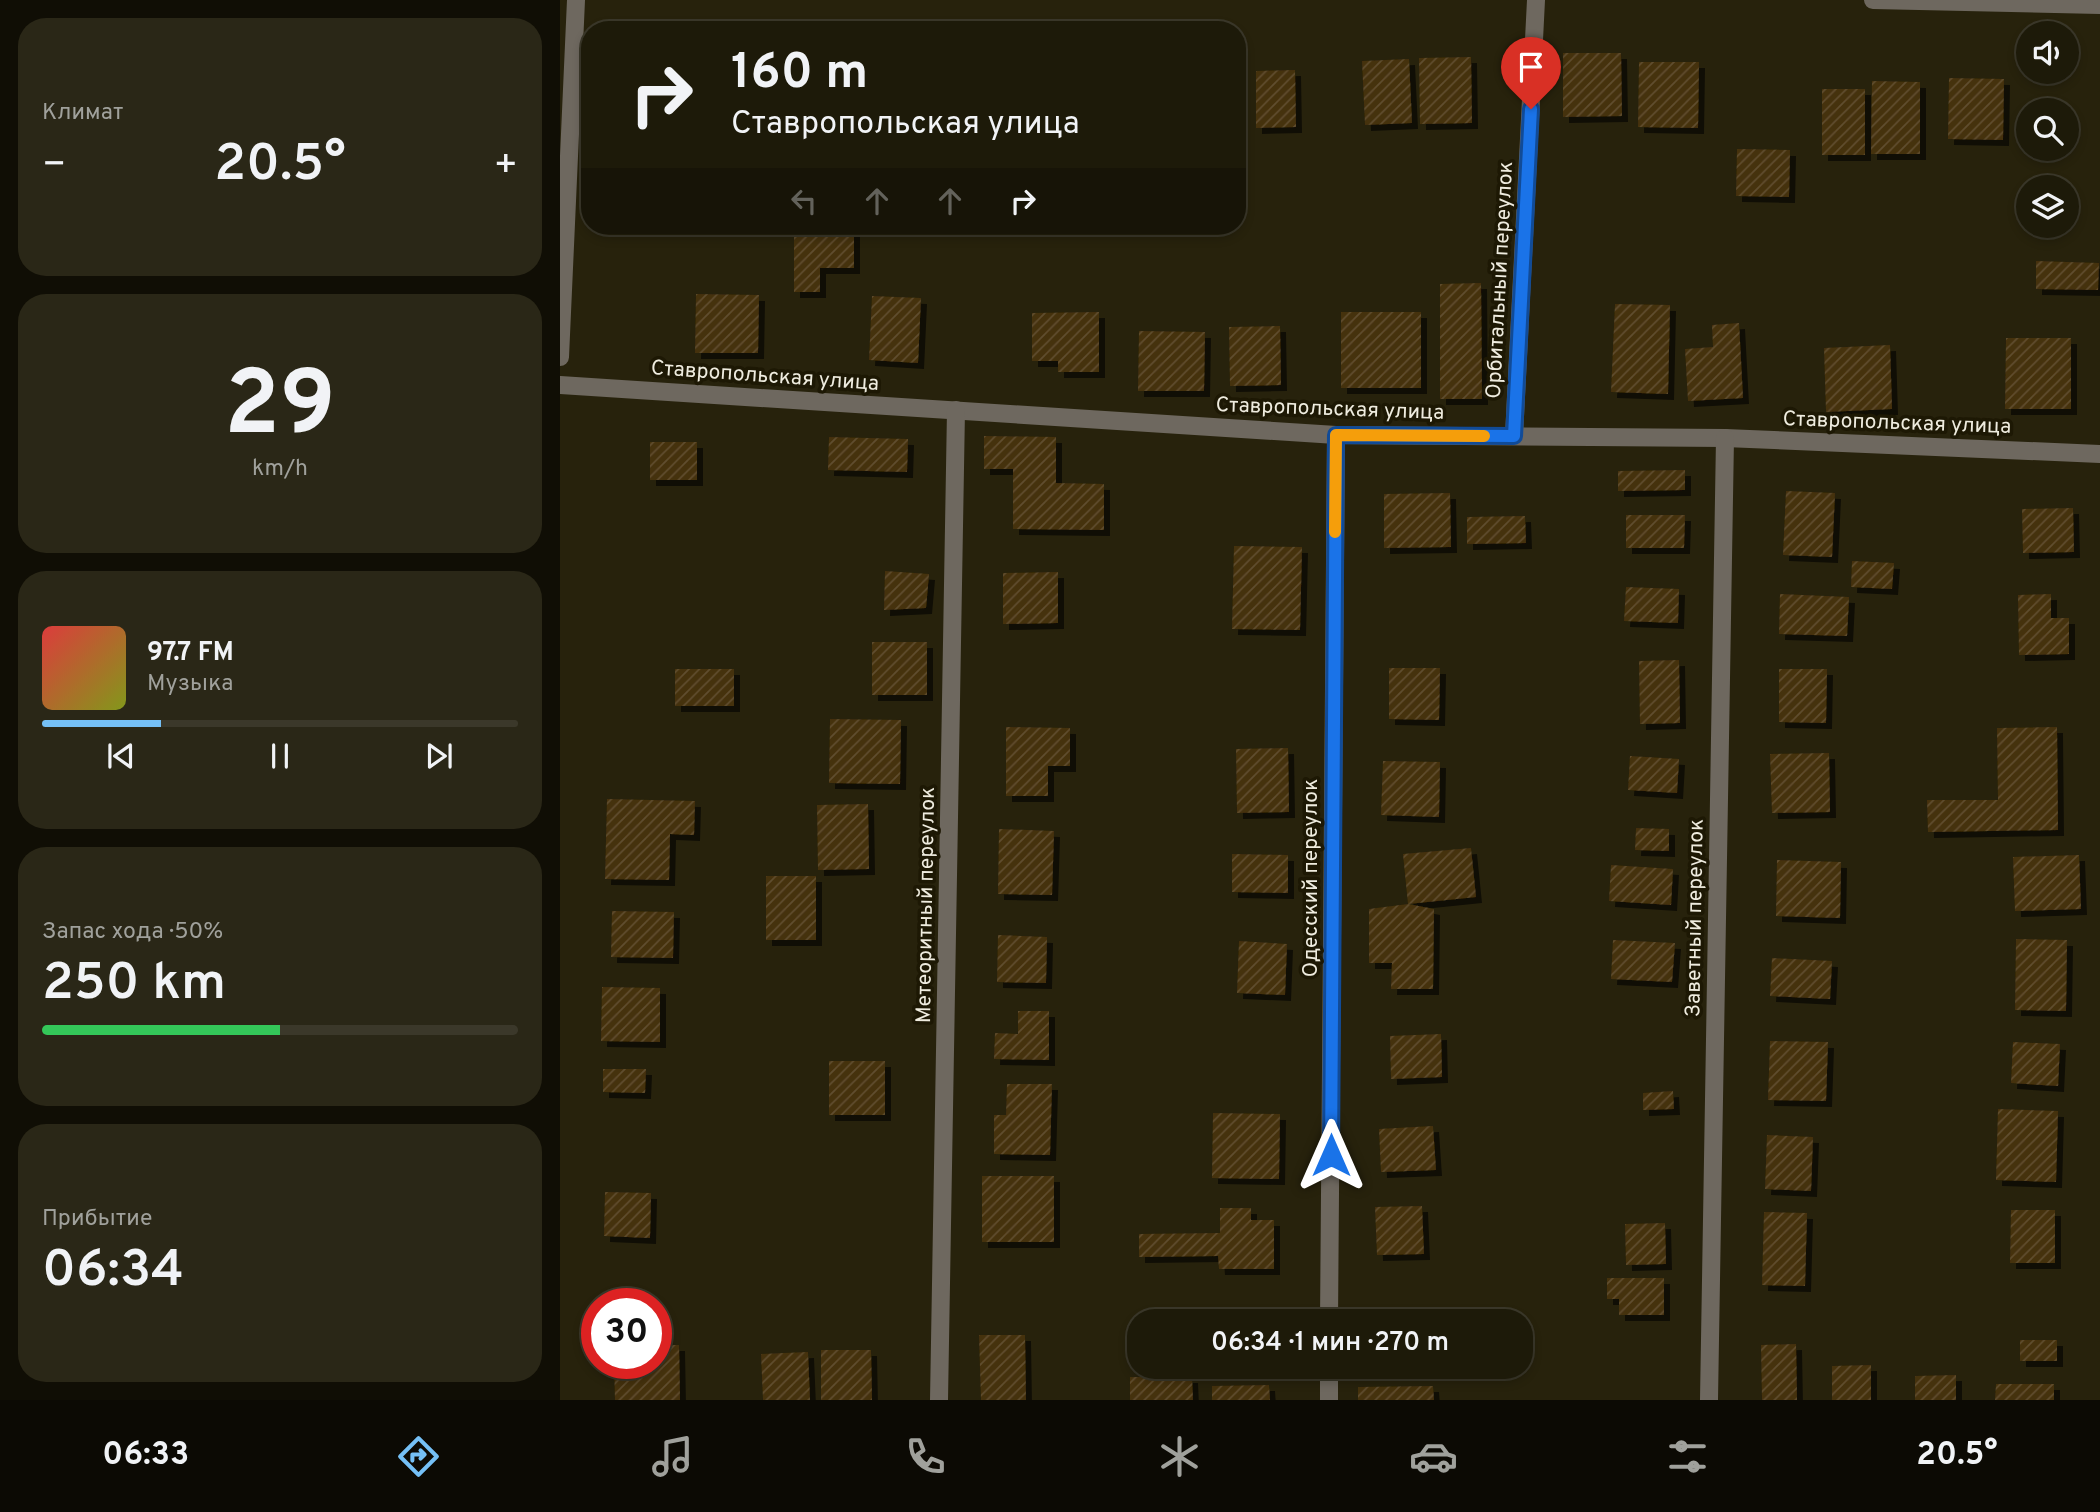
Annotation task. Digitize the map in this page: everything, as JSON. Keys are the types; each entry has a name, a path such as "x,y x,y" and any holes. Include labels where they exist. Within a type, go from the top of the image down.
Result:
{"street":[{"path":"560,357 576,0"},
{"name":"Орбитальный переулок","path":"1514,436 1536,0"},
{"path":"1873,0 2100,5"},
{"name":"Ставропольская улица","path":"560,385 1336,435 1725,438 2100,454"},
{"name":"Метеоритный переулок","path":"939,1400 956,410"},
{"name":"Одесский переулок","path":"1329,1309 1336,435"},
{"name":"Заветный переулок","path":"1709,1400 1725,438"},
{"path":"1329,1379 1329,1400"}],"building":[{"path":"1563,53 1621,53 1622,116 1563,117"},
{"path":"1471,57 1472,123 1420,124 1419,58"},
{"path":"1409,59 1412,123 1365,125 1362,61"},
{"path":"1639,62 1699,62 1698,128 1638,127"},
{"path":"1295,70 1296,127 1256,128 1256,71"},
{"path":"1949,78 2004,79 2003,140 1948,139"},
{"path":"1872,81 1920,82 1920,154 1871,154"},
{"path":"1822,89 1865,89 1865,155 1822,155"},
{"path":"1737,149 1790,150 1789,197 1736,196"},
{"path":"794,235 854,235 854,268 820,268 820,292 794,292"},
{"path":"2036,261 2099,263 2098,290 2036,289"},
{"path":"1481,283 1482,399 1440,399 1440,284"},
{"path":"696,294 759,295 758,353 695,353"},
{"path":"872,296 921,298 918,363 869,360"},
{"path":"1615,304 1670,305 1668,394 1611,392"},
{"path":"1099,312 1099,372 1058,372 1058,361 1032,361 1032,313"},
{"path":"1341,312 1421,312 1421,388 1341,388"},
{"path":"1739,323 1743,398 1688,401 1685,349 1713,347 1712,325"},
{"path":"1280,326 1281,385 1230,386 1229,327"},
{"path":"1139,331 1205,332 1204,391 1138,391"},
{"path":"2006,338 2071,338 2071,409 2005,409"},
{"path":"1890,345 1892,409 1826,412 1824,348"},
{"path":"984,436 1056,437 1056,483 1104,484 1104,530 1013,529 1013,469 984,469"},
{"path":"829,437 908,439 907,472 828,470"},
{"path":"650,442 697,442 697,480 650,480"},
{"path":"1685,470 1685,490 1618,491 1618,471"},
{"path":"1786,491 1835,493 1832,557 1783,555"},
{"path":"1450,493 1451,547 1384,548 1384,494"},
{"path":"2073,508 2074,552 2023,553 2022,509"},
{"path":"1626,515 1685,515 1684,548 1626,548"},
{"path":"1525,516 1526,543 1467,544 1467,517"},
{"path":"1234,546 1302,547 1300,630 1232,629"},
{"path":"1852,561 1894,563 1892,589 1851,587"},
{"path":"885,571 929,574 926,608 884,610"},
{"path":"1058,572 1058,623 1003,624 1003,573"},
{"path":"1626,587 1679,589 1678,623 1624,621"},
{"path":"1780,594 1849,597 1847,636 1779,634"},
{"path":"2051,594 2051,618 2069,618 2069,654 2019,655 2018,595"},
{"path":"872,642 927,642 927,695 872,695"},
{"path":"1679,660 1680,723 1640,724 1639,661"},
{"path":"1389,668 1440,668 1439,720 1389,719"},
{"path":"675,669 734,669 734,706 675,706"},
{"path":"1779,669 1827,669 1826,723 1779,722"},
{"path":"830,719 901,720 900,784 829,783"},
{"path":"1006,727 1070,728 1070,766 1048,766 1048,796 1006,796"},
{"path":"2057,727 2058,830 1928,832 1927,800 1998,800 1997,728"},
{"path":"1288,748 1289,812 1237,813 1236,749"},
{"path":"1829,753 1830,812 1772,813 1770,754"},
{"path":"1630,756 1679,759 1677,793 1628,790"},
{"path":"1383,761 1440,762 1439,817 1381,815"},
{"path":"607,799 695,801 694,835 670,834 669,880 605,879"},
{"path":"868,804 869,869 818,870 817,805"},
{"path":"1636,828 1669,829 1669,851 1635,850"},
{"path":"999,829 1054,831 1052,895 998,894"},
{"path":"1471,848 1476,897 1408,904 1403,854"},
{"path":"1232,854 1288,855 1288,893 1232,892"},
{"path":"2079,855 2081,909 2015,911 2013,857"},
{"path":"1777,860 1841,862 1840,918 1776,916"},
{"path":"1611,865 1673,869 1671,905 1609,901"},
{"path":"766,876 816,876 816,940 766,940"},
{"path":"1408,904 1434,909 1433,989 1391,989 1392,963 1369,963 1369,909"},
{"path":"612,911 674,912 673,958 611,957"},
{"path":"998,935 1047,937 1046,983 997,982"},
{"path":"2016,939 2067,940 2066,1011 2015,1010"},
{"path":"1613,940 1675,943 1672,982 1611,979"},
{"path":"1239,941 1287,944 1285,995 1237,993"},
{"path":"1772,958 1832,961 1830,999 1770,996"},
{"path":"602,987 660,988 660,1042 601,1041"},
{"path":"1018,1011 1049,1011 1049,1060 994,1059 995,1033 1018,1034"},
{"path":"1441,1034 1442,1077 1391,1079 1390,1036"},
{"path":"1770,1041 1828,1042 1826,1101 1768,1100"},
{"path":"2013,1042 2060,1044 2058,1086 2011,1083"},
{"path":"829,1061 885,1061 885,1115 829,1115"},
{"path":"603,1069 646,1069 645,1093 603,1092"},
{"path":"1007,1084 1052,1084 1050,1155 994,1154 994,1115 1006,1115"},
{"path":"1673,1091 1674,1109 1643,1110 1643,1093"},
{"path":"1998,1109 2058,1111 2056,1182 1996,1180"},
{"path":"1213,1113 1280,1114 1279,1179 1212,1178"},
{"path":"1433,1126 1436,1170 1381,1172 1379,1129"},
{"path":"1767,1135 1813,1137 1811,1191 1765,1189"},
{"path":"982,1176 1054,1176 1054,1242 982,1242"},
{"path":"605,1192 651,1193 650,1238 604,1236"},
{"path":"1422,1206 1424,1254 1377,1255 1375,1207"},
{"path":"1220,1208 1251,1208 1251,1220 1274,1220 1274,1269 1219,1269 1218,1256 1139,1257 1139,1234 1220,1233"},
{"path":"2011,1210 2055,1210 2055,1263 2010,1263"},
{"path":"1764,1212 1807,1213 1805,1286 1762,1285"},
{"path":"1665,1223 1666,1264 1626,1265 1625,1224"},
{"path":"1607,1278 1664,1278 1664,1315 1619,1315 1619,1299 1607,1299"},
{"path":"979,1335 1025,1335 1026,1400 981,1400"},
{"path":"2020,1340 2057,1340 2057,1361 2020,1361"},
{"path":"1796,1344 1797,1400 1762,1400 1761,1345"},
{"path":"672,1345 679,1345 680,1400 615,1400 614,1379 672,1379"},
{"path":"821,1350 871,1350 872,1400 821,1400"},
{"path":"808,1352 810,1400 763,1400 761,1354"},
{"path":"1871,1365 1871,1400 1832,1400 1832,1366"},
{"path":"1956,1375 1956,1400 1915,1400 1915,1376"},
{"path":"1130,1379 1192,1379 1193,1400 1130,1400"},
{"path":"1996,1384 2054,1384 2054,1400 1995,1400"},
{"path":"1269,1385 1270,1400 1212,1400 1212,1386"},
{"path":"1433,1386 1434,1400 1358,1400 1358,1387"}],"slow traffic":[{"path":"1335,532 1336,435 1484,436"}],"route":[{"path":"1331,1155 1336,435 1514,436 1531,109"}]}
